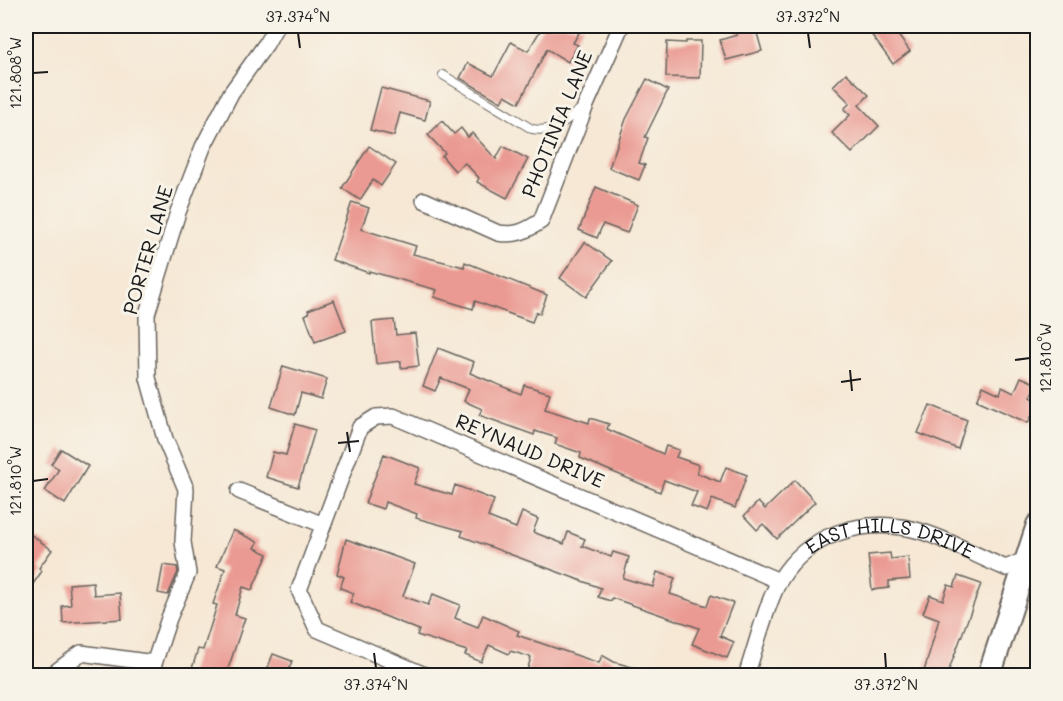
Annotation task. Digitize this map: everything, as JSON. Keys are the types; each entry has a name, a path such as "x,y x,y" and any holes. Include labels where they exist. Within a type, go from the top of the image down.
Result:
{"street":[{"name":"PORTER LANE","path":"152,669 188,573 183,542 186,489 165,439 148,378 147,314 178,212 203,147 231,93 276,26"},
{"name":"PHOTINIA LANE","path":"424,200 498,233 511,235 525,231 541,221 586,105 621,26"},
{"name":"REYNAUD DRIVE","path":"321,524 360,427 376,417 393,416 779,581"},
{"path":"239,491 321,524 298,590 317,629 427,675"},
{"name":"EAST HILLS DRIVE","path":"746,675 779,581 801,553 836,532 871,525 913,529 1005,568 1033,556"},
{"path":"989,675 1033,556 1038,525"},
{"path":"50,675 81,653 152,669"}],"lane":[{"path":"443,75 532,129 546,131 558,127 586,105"}],"building":[{"path":"543,26 583,26 573,43 578,45 568,62 547,49 519,103 505,95 501,102 460,78 468,63 493,76 511,42 528,51"},
{"path":"734,26 755,26 762,51 726,60 720,40 737,35"},
{"path":"865,26 891,26 910,51 893,64"},
{"path":"686,41 701,41 700,78 666,77 667,42 686,43"},
{"path":"846,73 869,95 859,105 879,126 852,153 832,133 850,115 844,109 850,103 833,86"},
{"path":"647,79 668,90 645,137 648,138 639,163 645,165 639,180 609,168 626,119"},
{"path":"381,88 430,101 425,120 400,113 394,136 370,130"},
{"path":"442,121 454,134 461,128 468,137 472,133 496,159 503,146 528,159 507,198 477,182 479,178 465,163 455,171 442,156 445,153 428,135"},
{"path":"369,146 396,164 381,186 373,180 360,200 342,188"},
{"path":"596,187 638,205 627,233 603,224 597,238 579,230"},
{"path":"352,202 369,208 361,229 416,246 413,254 464,267 465,262 547,295 540,314 536,312 532,322 475,301 473,309 434,297 437,290 369,271 369,273 332,260"},
{"path":"585,242 612,261 586,297 560,278"},
{"path":"334,300 346,331 315,342 305,315 309,313 308,310"},
{"path":"394,320 396,335 415,333 419,366 401,368 401,361 376,364 372,322"},
{"path":"438,348 474,362 470,373 521,394 524,385 550,393 545,409 589,423 590,418 609,424 607,429 663,454 666,446 679,450 676,457 699,465 697,473 720,482 726,467 747,475 735,508 712,499 707,512 691,506 697,492 664,480 660,492 580,458 581,453 555,444 557,438 535,431 534,435 479,415 482,409 464,401 469,389 441,378 435,391 423,386"},
{"path":"283,366 327,379 321,399 301,393 295,415 271,407"},
{"path":"1021,377 1037,384 1031,397 1038,402 1028,423 977,400 983,386 1000,394 1002,387 1014,393"},
{"path":"930,405 967,420 958,449 918,433"},
{"path":"295,424 315,430 298,487 266,477 273,452 286,455"},
{"path":"61,449 88,466 65,504 45,491 59,469 51,464"},
{"path":"384,454 420,468 414,484 452,495 455,485 494,500 488,517 516,528 522,512 538,519 533,532 564,544 568,532 585,539 582,546 611,557 613,552 629,557 623,578 653,587 657,572 675,578 670,594 707,606 711,595 733,603 720,636 734,642 727,658 692,644 699,628 612,598 611,601 598,597 601,588 461,536 463,531 416,518 417,514 385,502 383,509 365,503"},
{"path":"795,480 815,502 777,539 763,524 757,530 744,516 758,502 765,509"},
{"path":"233,530 258,542 255,548 268,554 252,590 243,587 235,615 245,618 226,675 190,675 198,649 203,650 217,605 213,604 225,569 217,566"},
{"path":"26,531 52,550 39,568 42,571 33,584 30,581 26,587"},
{"path":"346,539 415,564 403,596 428,605 433,594 460,605 455,618 478,627 483,615 519,631 517,635 599,663 602,655 614,662 650,672 650,675 526,675 531,657 510,651 509,654 489,645 481,662 465,655 467,651 417,635 419,630 350,602 354,593 340,588 344,577 337,574"},
{"path":"890,553 891,559 908,557 910,579 889,581 889,588 872,590 868,555"},
{"path":"163,565 177,567 178,572 168,595 158,593"},
{"path":"958,576 981,584 947,675 923,675 939,619 923,613 930,595 943,600 948,585 954,587"},
{"path":"93,582 94,595 120,593 122,619 63,623 62,606 71,605 69,584"},
{"path":"273,654 292,661 287,675 265,675"}]}
